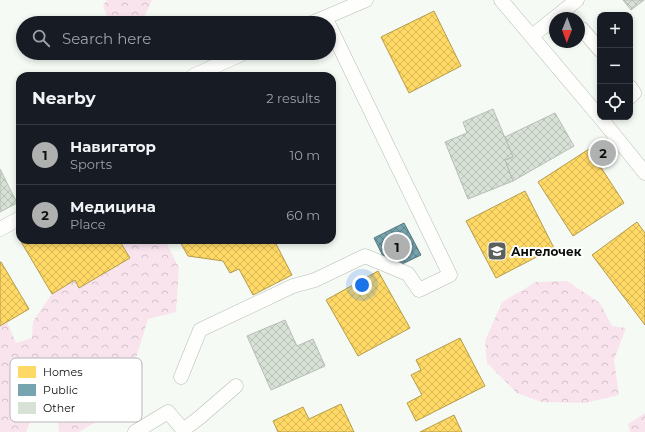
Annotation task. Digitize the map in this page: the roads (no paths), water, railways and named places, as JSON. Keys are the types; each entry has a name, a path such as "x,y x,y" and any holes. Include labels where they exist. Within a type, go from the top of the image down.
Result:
{"lane":[{"path":"336,17 366,0"},
{"path":"532,36 577,0"},
{"path":"504,1 532,36 597,110"},
{"path":"585,32 598,48"},
{"path":"181,377 200,330 293,286 315,280 365,256 408,274 419,290 450,275 336,41"},
{"path":"202,72 228,60"},
{"path":"606,120 645,173"},
{"path":"0,229 16,220"},
{"path":"135,432 168,412 184,431 236,386"}],"place":[{"name":"Медицина","path":"603,153"},
{"name":"Навигатор","path":"397,247"},
{"name":"Ангелочек","path":"497,251"}]}
